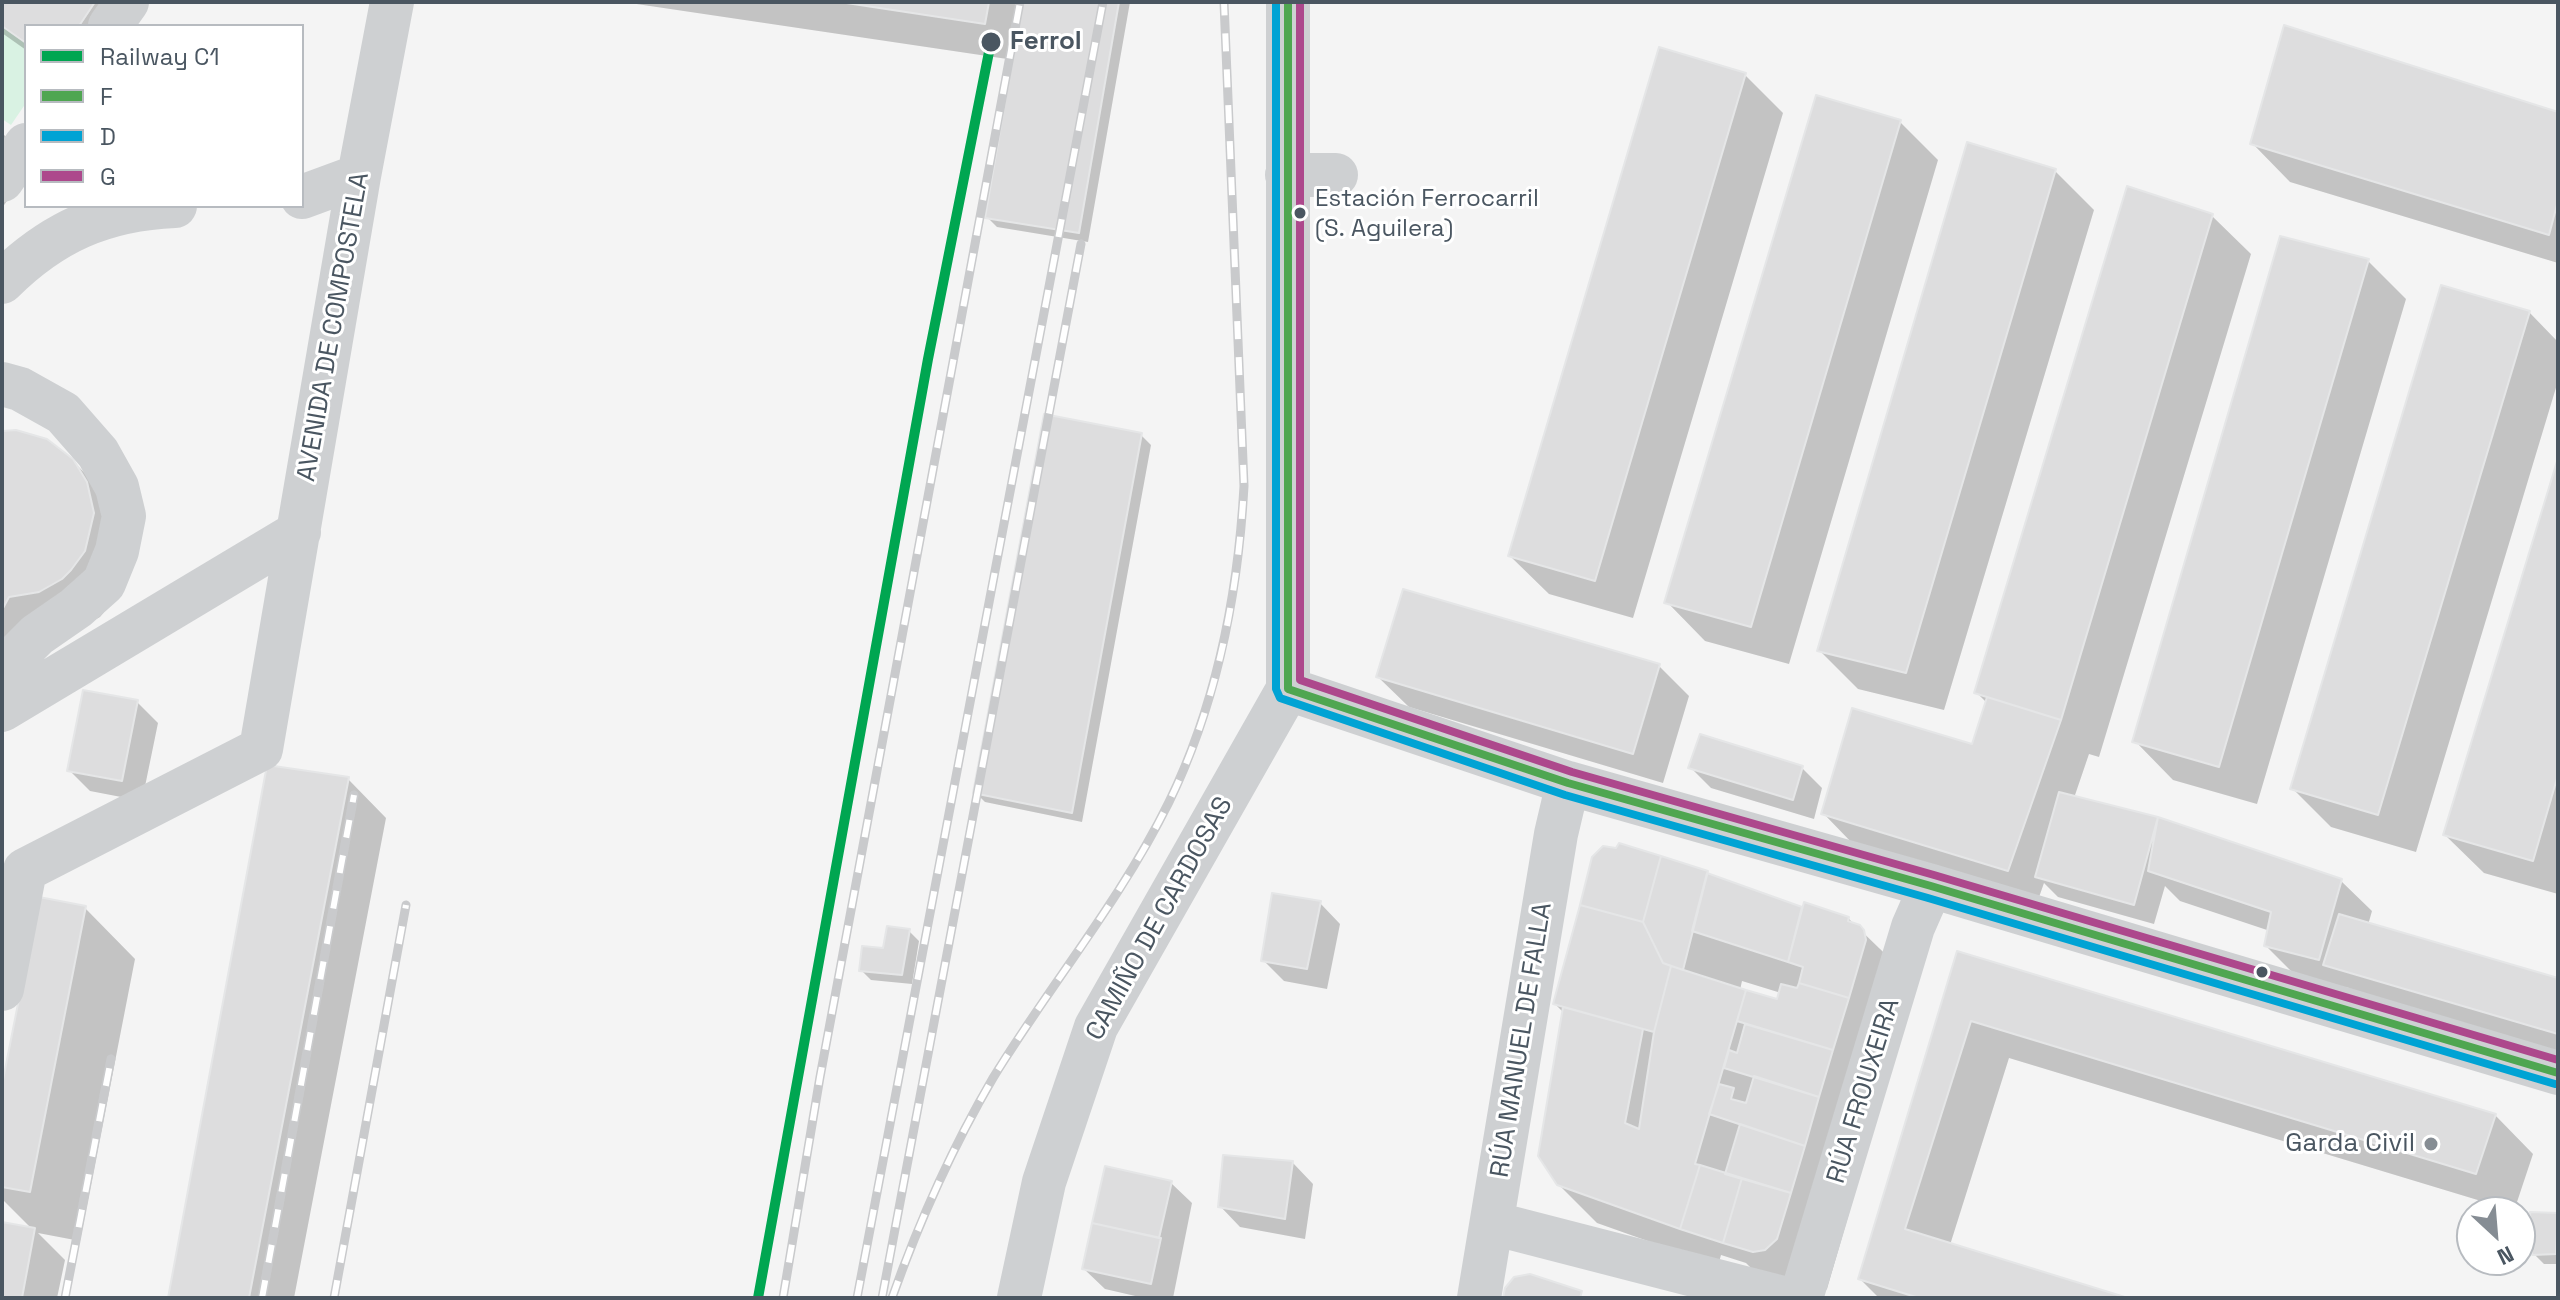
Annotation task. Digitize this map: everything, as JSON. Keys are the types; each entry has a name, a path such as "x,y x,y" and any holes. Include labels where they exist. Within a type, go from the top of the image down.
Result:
{"street":[{"path":"111,24 127,2"},
{"name":"AVENIDA DE COMPOSTELA","path":"2,989 25,870 261,749 299,532 355,151 392,2"},
{"path":"1288,2 1288,689 1568,783 1931,886 2556,1073"},
{"path":"2,180 24,148"},
{"path":"304,195 355,151"},
{"path":"1287,175 1336,175"},
{"path":"2,282 51,241 112,214 159,208"},
{"path":"2,384 20,389 63,413 98,453 117,487 124,516 117,551 104,583 76,608 37,635 14,658 2,700"},
{"path":"2,410 63,413"},
{"path":"2,710 299,532"},
{"name":"CAMIÑO DE CARDOSAS","path":"1019,1298 1044,1182 1096,1027 1288,689"},
{"name":"RÚA MANUEL DE FALLA","path":"1479,1298 1556,834 1568,783"},
{"name":"RÚA FROUXEIRA","path":"1801,1298 1913,927 1931,886"},
{"path":"1492,1223 1783,1298"}],"green space":[{"path":"2,26 24,42 24,106 11,125 2,119"}],"building":[{"path":"2,2 95,2 80,24 24,24 24,42 2,26"},
{"name":"Ferrol","path":"840,2 989,2 985,24"},
{"path":"1022,2 1119,2 1079,233 985,218"},
{"path":"2284,25 2558,112 2558,201 2549,235 2250,144"},
{"path":"1659,47 1746,73 1595,581 1508,556"},
{"path":"1816,95 1901,120 1751,627 1664,603"},
{"path":"1967,142 2056,169 1906,673 1817,651"},
{"path":"2127,186 2213,214 2061,720 1974,693"},
{"path":"2280,236 2369,259 2219,767 2132,742"},
{"path":"2441,285 2530,311 2378,815 2290,789"},
{"path":"1044,414 1142,433 1072,813 973,793"},
{"path":"16,430 47,439 73,459 87,482 94,513 85,551 71,570 39,592 9,597 2,610 2,431"},
{"path":"2558,458 2558,775 2533,861 2443,835"},
{"path":"1403,589 1660,664 1633,754 1376,677"},
{"path":"83,690 138,700 122,781 67,771"},
{"path":"1987,697 2061,720 2008,871 1821,814 1852,708 1972,744"},
{"path":"1700,734 1803,766 1793,800 1688,768"},
{"path":"267,765 349,777 249,1298 168,1298"},
{"path":"2059,792 2158,817 2134,905 2035,877"},
{"path":"2158,817 2342,879 2319,960 2264,946 2271,912 2148,871"},
{"path":"1619,843 1661,856 1643,922 1580,905 1592,857 1603,846 1616,848"},
{"path":"1661,856 1708,871 1683,970 1663,963 1643,922"},
{"path":"1707,873 1802,907 1788,962 1692,931"},
{"path":"1272,893 1321,901 1307,969 1261,961"},
{"path":"39,897 86,906 30,1192 2,1187 2,1085"},
{"path":"1804,902 1849,917 1848,921 1864,930 1866,940 1849,998 1799,983 1803,967 1788,962"},
{"path":"1580,905 1643,922 1663,963 1671,966 1654,1032 1553,1004"},
{"path":"2339,914 2558,978 2558,1034 2323,965"},
{"path":"887,926 910,929 902,975 859,971 862,946 883,948"},
{"name":"Garda Civil","path":"1957,951 2496,1114 2476,1174 1971,1021 1905,1229 2128,1298 1919,1298 1858,1279"},
{"path":"1671,966 1746,990 1695,1164 1700,1165 1680,1229 1557,1185 1538,1156 1563,1007 1643,1029 1625,1123 1639,1129 1654,1032"},
{"path":"1799,983 1849,998 1833,1050 1737,1021 1746,990 1777,999 1781,984 1797,988"},
{"path":"1745,1024 1833,1050 1819,1097 1724,1068 1729,1050 1737,1053"},
{"path":"1754,1076 1819,1097 1805,1146 1709,1114 1719,1084 1734,1088 1731,1099 1746,1103"},
{"path":"1740,1124 1805,1146 1791,1193 1725,1174"},
{"path":"1223,1155 1293,1161 1285,1219 1218,1207"},
{"path":"1700,1165 1742,1178 1723,1243 1680,1229"},
{"path":"1105,1166 1172,1181 1159,1238 1092,1223"},
{"path":"1742,1178 1791,1193 1777,1239 1765,1250 1753,1252 1723,1243"},
{"path":"2536,1212 2558,1213 2556,1254 2536,1255"},
{"path":"2,1222 35,1228 22,1298 2,1298"},
{"path":"1092,1223 1161,1238 1151,1284 1082,1269"},
{"path":"1530,1274 1582,1291 1580,1298 1503,1298 1505,1288 1514,1277"}],"railway":[{"path":"783,1298 820,1077 1020,2"},
{"path":"857,1298 1103,2"},
{"path":"892,1298 937,1186 978,1104 1015,1043 1107,908 1169,802 1186,765 1212,688 1230,608 1244,486 1224,2"},
{"path":"882,1298 1081,244"},
{"path":"262,1298 354,795"},
{"path":"334,1298 406,905"},
{"path":"65,1298 111,1059"}],"rail line":[{"name":"C1","path":"758,1298 928,359 991,42"}],"transit line":[{"name":"D","path":"1276,2 1276,689 1280,698 1565,795 1928,898 2555,1084"},
{"name":"F","path":"1288,2 1288,689 1568,783 1931,886 2558,1073"},
{"name":"G","path":"1300,2 1300,680 1572,772 1934,875 2558,1060"}],"place":[{"name":"Ferrol","path":"991,42"},
{"name":"Estación Ferrocarril (S. Aguilera)","path":"1300,213"},
{"name":"Garda Civil","path":"2431,1144"}]}
